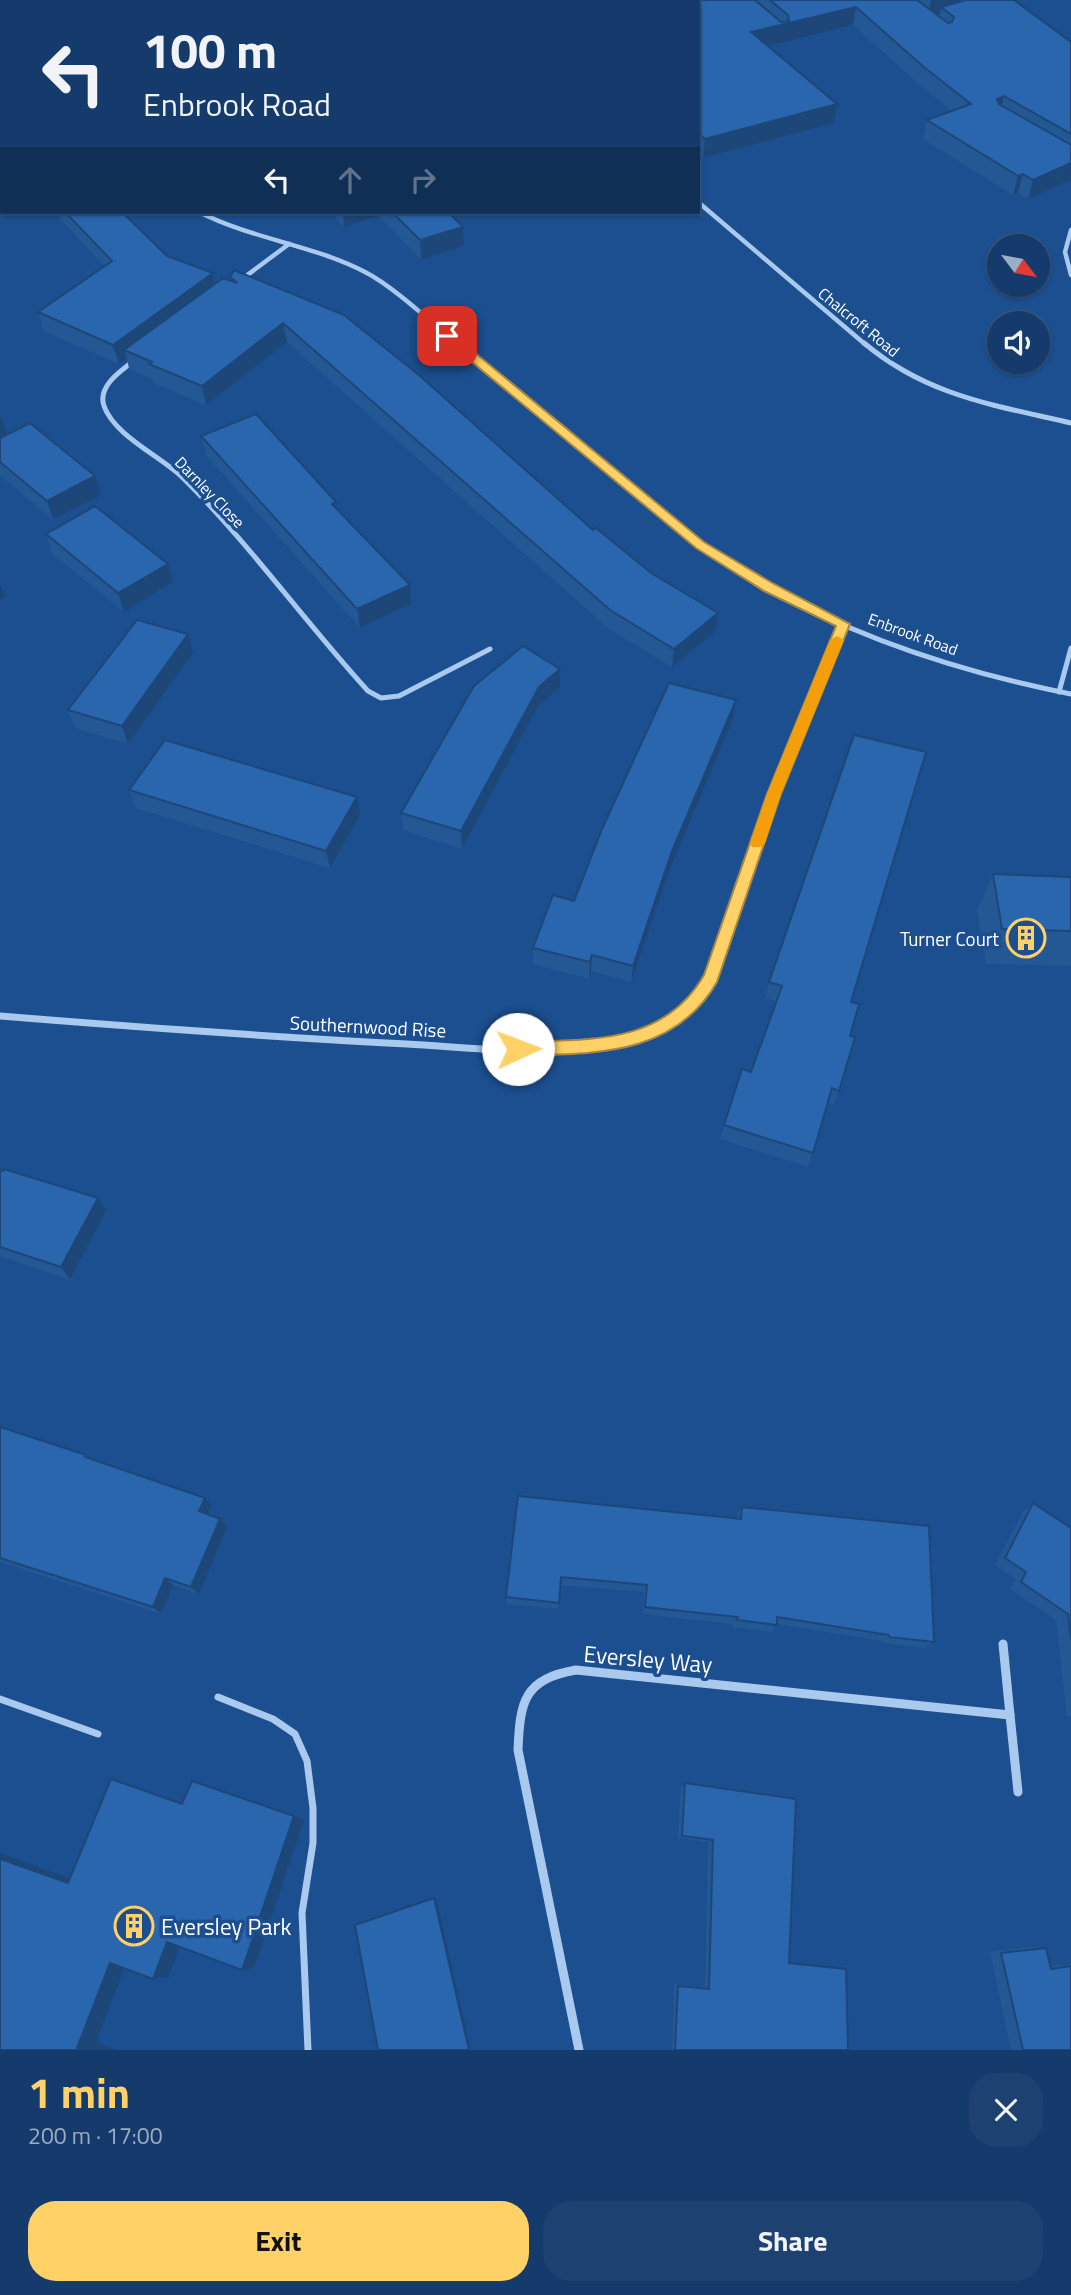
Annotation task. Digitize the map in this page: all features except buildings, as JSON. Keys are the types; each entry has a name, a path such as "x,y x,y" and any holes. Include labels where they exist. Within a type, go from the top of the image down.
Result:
{"street":[{"name":"Chalcroft Road","path":"700,204 885,361 952,395 1071,423"},
{"name":"Enbrook Road","path":"204,214 238,228 342,260 368,273 700,545 769,587 844,624 944,661 1071,694"},
{"path":"1071,230 1065,237 1068,270 1071,275"},
{"path":"236,284 289,244"},
{"name":"Darnley Close","path":"140,356 119,372 106,387 102,403 111,419 181,475 268,572 368,691 381,698 399,696 490,649"},
{"name":"Southernwood Rise","path":"0,1016 247,1035 518,1049 600,1046 655,1031 685,1013 700,997 711,977 774,794 844,624"},
{"path":"1059,692 1071,648"},
{"path":"1003,1644 1018,1792"},
{"name":"Eversley Way","path":"579,2050 518,1750 522,1703 531,1685 552,1673 576,1670 1010,1715"}],"lane":[{"path":"218,1697 273,1719 295,1734 307,1761 313,1808 313,1843 303,1913 308,2050"},
{"path":"0,1699 98,1734"}],"slow traffic":[{"path":"757,843 774,794 837,640"}],"place":[{"name":"Turner Court","path":"1026,938"},
{"name":"Eversley Park","path":"134,1926"}],"route":[{"path":"447,336 700,545 769,587 844,624 774,794 711,977 700,997 685,1013 655,1031 629,1040 600,1046 518,1049"}]}
